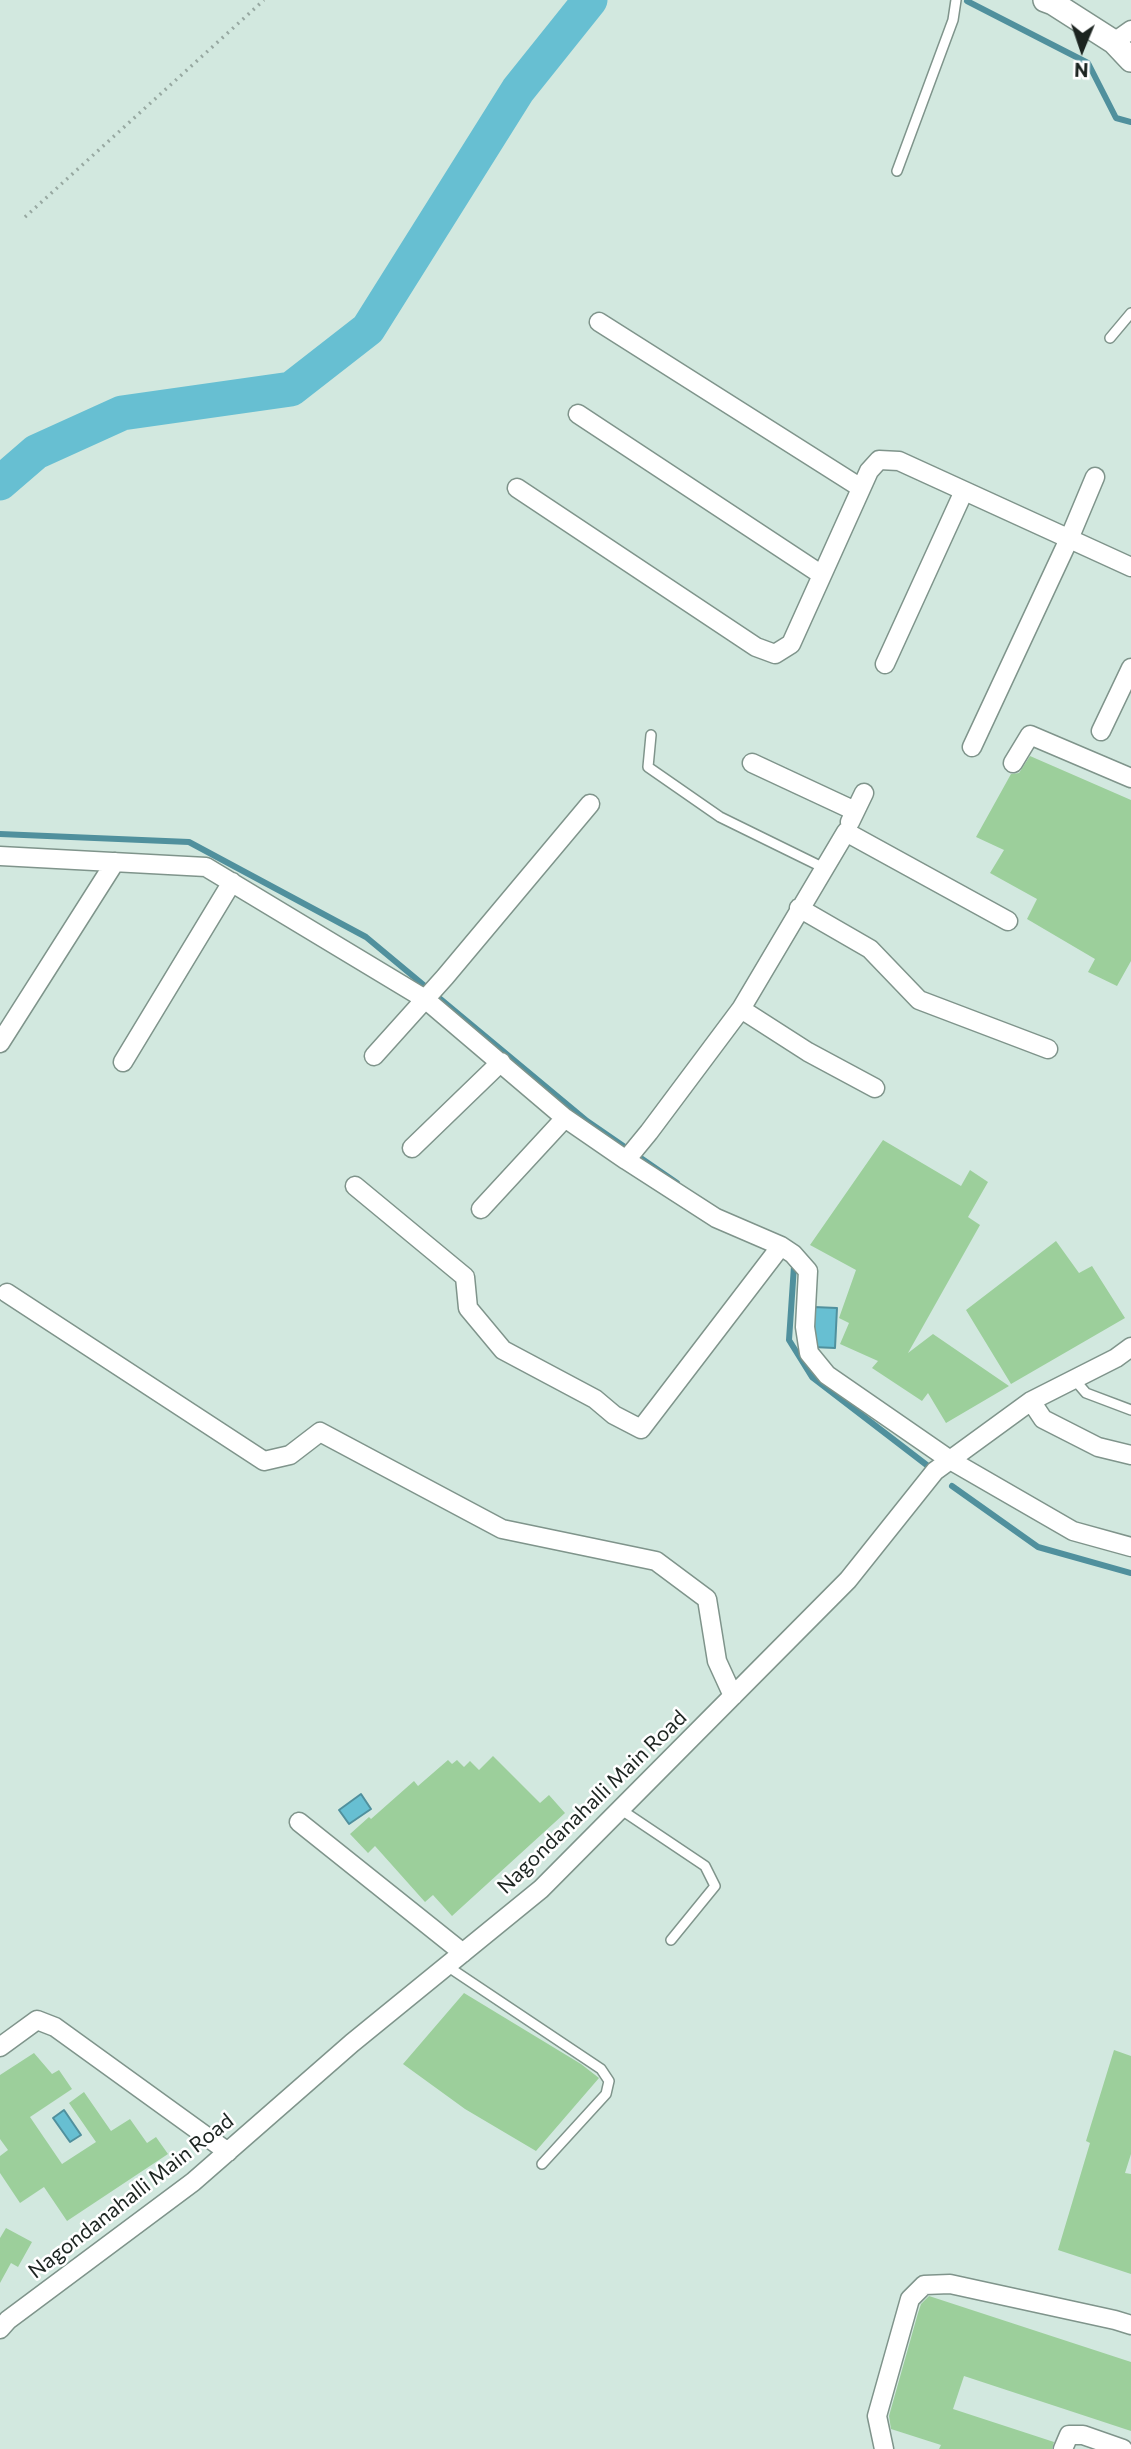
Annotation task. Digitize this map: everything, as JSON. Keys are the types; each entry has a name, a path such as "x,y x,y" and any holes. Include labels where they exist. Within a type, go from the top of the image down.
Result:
{"street":[{"path":"1051,1 1122,36 1131,60"},
{"path":"599,322 861,488"},
{"path":"578,414 822,575"},
{"path":"517,488 756,647 775,654 791,644 869,471 879,460 900,461 1131,567"},
{"path":"972,747 1095,477"},
{"path":"885,664 964,491"},
{"path":"1101,731 1131,668"},
{"path":"1013,763 1030,735 1131,778"},
{"path":"752,763 855,811"},
{"path":"626,1160 741,1009 846,832 864,793"},
{"path":"374,1056 590,804"},
{"path":"846,832 1008,922"},
{"path":"1,858 206,867 425,999 565,1118 716,1218 781,1246 793,1254 808,1271 805,1327 809,1353 827,1375 950,1460 1073,1531 1131,1548"},
{"path":"0,1043 115,862"},
{"path":"123,1062 232,882"},
{"path":"799,908 870,949 919,1000 1048,1049"},
{"path":"741,1009 808,1052 875,1088"},
{"path":"412,1148 501,1062"},
{"path":"481,1209 565,1118"},
{"path":"355,1186 465,1276 468,1308 503,1350 595,1399 614,1415 641,1429 781,1246"},
{"path":"7,1293 264,1461 290,1455 320,1432 502,1529 656,1561 707,1599 717,1661 733,1696"},
{"name":"Nagondanahalli Main Road","path":"0,2329 8,2320 193,2182 352,2043 541,1889 848,1580 935,1471 1031,1401 1116,1358 1131,1347"},
{"path":"1031,1401 1043,1419 1098,1447 1131,1455"},
{"path":"299,1822 463,1953"},
{"path":"0,2047 37,2020 55,2027 228,2152"},
{"path":"884,2449 877,2416 911,2299 924,2285 950,2284 1115,2319 1131,2325"},
{"path":"1063,2449 1069,2435 1083,2435 1123,2449"}],"lane":[{"path":"897,171 953,20 956,0"},
{"path":"1110,338 1131,313"},
{"path":"651,735 648,767 720,817 824,867"},
{"path":"1074,1379 1086,1393 1131,1410"},
{"path":"620,1809 705,1866 715,1886 671,1940"},
{"path":"447,1966 601,2069 608,2081 606,2094 542,2164"}],"path":[{"path":"24,217 264,0"}],"water":[{"path":"814,1307 837,1308 835,1348 813,1347"},
{"path":"361,1794 371,1809 349,1824 339,1810"},
{"path":"64,2110 81,2135 70,2142 53,2118"}],"building":[{"path":"1030,756 1131,800 1131,961 1117,986 1088,972 1095,959 1027,919 1037,899 990,873 1004,850 976,837 1011,774 1019,773"},
{"path":"883,1140 961,1186 970,1170 988,1182 968,1217 980,1225 908,1353 933,1334 1009,1386 946,1423 928,1393 922,1401 872,1368 878,1361 840,1344 849,1323 839,1318 856,1270 810,1245"},
{"path":"1056,1241 1079,1273 1092,1266 1125,1318 1011,1384 966,1310"},
{"path":"493,1756 540,1803 549,1795 565,1813 452,1916 433,1895 425,1902 375,1846 368,1853 350,1834 414,1781 418,1786 448,1760 452,1764 457,1760 464,1767 470,1761 479,1770"},
{"path":"464,1993 581,2064 599,2078 536,2151 465,2109 403,2064"},
{"path":"1114,2050 1131,2056 1131,2154 1125,2173 1131,2174 1131,2274 1058,2250 1090,2143 1086,2141"},
{"path":"34,2053 52,2074 59,2070 72,2089 30,2117 62,2164 96,2142 69,2103 84,2092 111,2131 130,2119 147,2143 156,2137 168,2154 67,2221 44,2187 20,2203 0,2173 0,2156 8,2150 0,2139 0,2075"},
{"path":"6,2228 32,2242 18,2267 11,2263 0,2283 0,2238"},
{"path":"929,2296 1131,2362 1131,2431 964,2376 953,2409 1054,2442 1052,2449 939,2449 941,2445 891,2429 889,2416 918,2313 921,2304"}],"waterway":[{"path":"0,483 36,452 122,413 291,389 368,329 518,90 590,0"},
{"path":"967,1 1088,63 1116,118 1131,122"},
{"path":"0,834 189,842 366,937 587,1121 677,1183"},
{"path":"792,1264 789,1340 812,1377 928,1466"},
{"path":"952,1486 1038,1547 1131,1573"}]}
